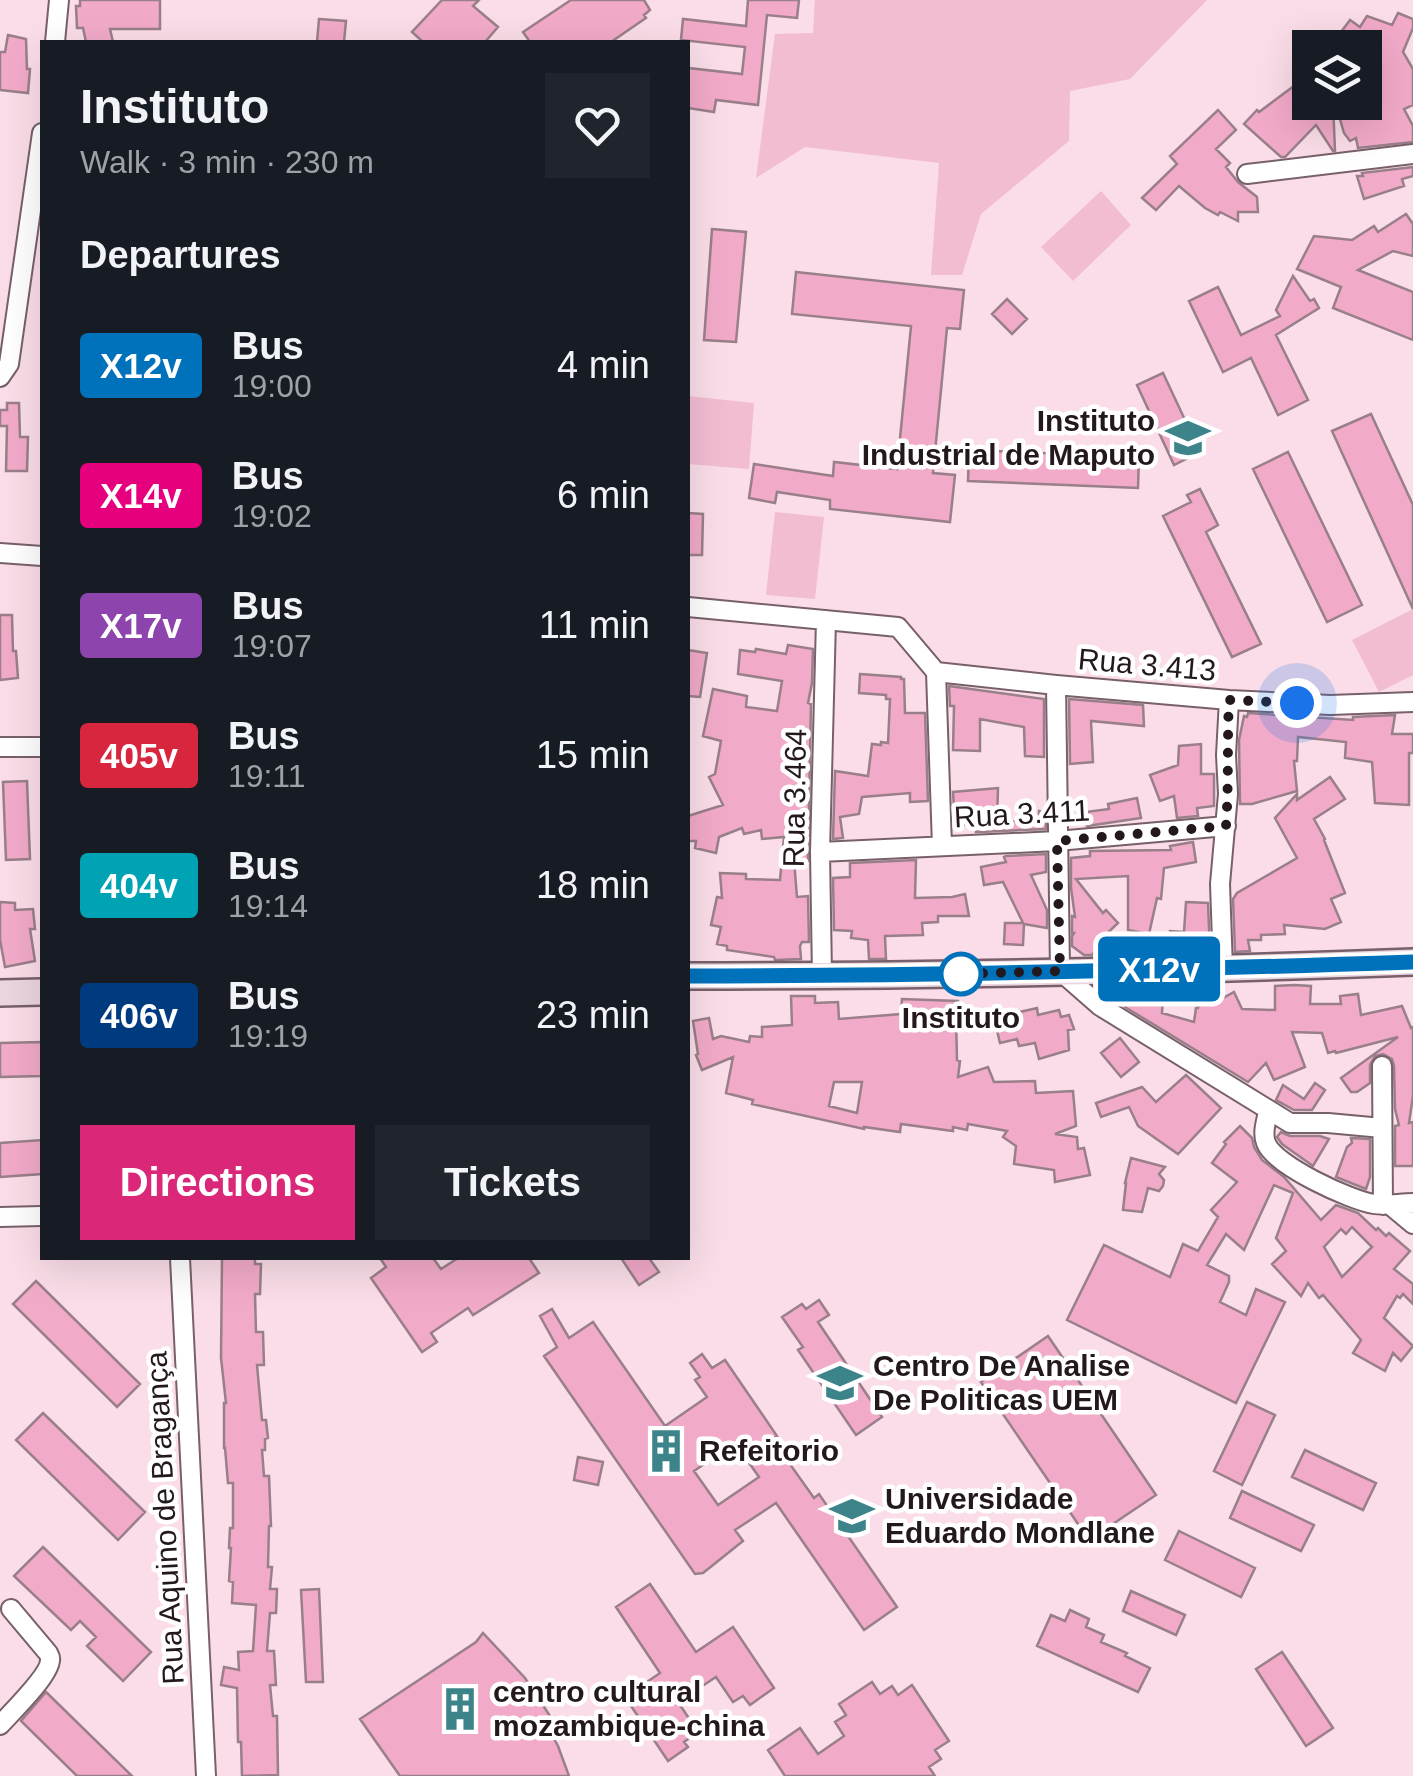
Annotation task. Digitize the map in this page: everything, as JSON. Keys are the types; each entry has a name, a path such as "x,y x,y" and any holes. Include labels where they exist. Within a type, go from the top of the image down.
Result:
{"main road":[{"path":"690,976 1223,969 1413,962"},
{"path":"0,993 40,992"}],"street":[{"path":"55,40 59,0"},
{"path":"0,377 8,364 40,147"},
{"path":"1247,174 1413,154"},
{"path":"0,553 40,556"},
{"path":"690,607 898,627 936,672 942,846"},
{"name":"Rua 3.464","path":"822,976 820,852 826,620"},
{"name":"Rua 3.413","path":"936,672 1229,700 1330,705 1413,702"},
{"path":"1056,685 1060,971 1100,1006 1268,1112 1295,1125 1328,1123 1382,1128"},
{"path":"1223,969 1220,884 1228,794 1229,700"},
{"path":"0,747 40,747"},
{"name":"Rua 3.411","path":"820,852 1057,841 1226,826"},
{"path":"1382,1066 1386,1204"},
{"path":"1268,1112 1266,1144 1280,1160 1362,1201 1413,1202"},
{"path":"1386,1204 1413,1224"},
{"path":"0,1217 40,1216"},
{"name":"Rua Aquino de Bragança","path":"180,1260 206,1776"},
{"path":"0,1725 31,1692 50,1660 48,1652 11,1609"}],"shaded area":[{"path":"815,0 1207,0 1130,79 1070,91 1069,141 981,214 962,275 931,275 939,163 805,147 756,178 775,34 813,33"},
{"path":"1101,191 1131,225 1073,281 1041,247"},
{"path":"690,396 754,403 749,469 690,464"},
{"path":"775,512 824,517 815,599 766,595"},
{"path":"1413,609 1413,675 1379,692 1352,640"}],"building":[{"path":"80,0 160,0 160,29 110,29 113,40 86,40 83,28 77,28 76,6 80,6"},
{"path":"442,0 479,0 473,6 498,27 487,40 421,40 412,32"},
{"path":"571,0 644,0 650,10 644,15 646,18 614,40 529,40 523,32"},
{"path":"748,0 799,0 797,18 767,15 758,105 716,100 714,112 690,108 690,68 742,74 745,47 681,40 683,19 746,26"},
{"path":"1398,13 1413,19 1403,52 1413,69 1413,105 1404,109 1413,126 1413,142 1358,148 1356,138 1350,141 1344,133 1340,120 1382,120 1382,30 1342,30 1350,20 1360,27 1367,16 1392,25"},
{"path":"319,19 346,21 344,40 317,40"},
{"path":"8,35 26,39 28,93 0,90 0,52 5,52"},
{"path":"1292,87 1292,120 1334,120 1335,151 1316,125 1281,157 1244,124"},
{"path":"1218,110 1236,130 1216,149 1230,163 1226,167 1238,182 1257,197 1258,212 1238,212 1238,221 1220,212 1218,215 1179,186 1156,210 1142,198 1177,164 1170,156"},
{"path":"1413,167 1413,176 1402,179 1404,186 1364,199 1357,176"},
{"path":"1406,214 1413,224 1413,256 1393,251 1358,270 1413,292 1413,340 1333,308 1341,287 1297,269 1314,236 1352,240 1374,226 1378,232"},
{"path":"712,229 746,232 736,342 704,340"},
{"path":"796,272 964,290 960,329 947,328 933,473 955,475 950,522 830,509 830,500 777,492 775,503 749,498 754,464 833,476 834,462 897,469 911,326 792,314"},
{"path":"1293,276 1319,308 1276,335 1308,400 1278,415 1251,358 1223,372 1189,301 1218,287 1241,335 1280,316 1276,310"},
{"path":"1007,299 1027,319 1012,334 992,314"},
{"path":"1163,373 1200,452 1174,465 1137,385"},
{"path":"7,403 19,403 20,437 28,437 27,471 6,471 7,426 0,426 0,410 7,410"},
{"path":"1371,414 1413,505 1413,609 1332,431"},
{"path":"969,450 1139,457 1138,488 968,481"},
{"path":"1288,452 1362,605 1327,622 1253,469"},
{"path":"1200,489 1218,525 1206,532 1261,644 1232,657 1163,516 1191,502 1187,495"},
{"path":"690,513 703,514 702,555 690,555"},
{"path":"0,615 12,615 18,678 0,680"},
{"path":"788,645 813,649 808,703 808,861 794,860 797,897 808,896 809,942 800,946 801,959 775,960 727,950 727,946 717,944 721,927 711,925 717,897 722,898 720,873 780,880 784,837 762,839 761,830 744,834 742,828 719,837 716,853 695,848 696,841 690,841 690,815 723,805 709,777 715,774 721,741 703,736 713,689 747,696 746,707 777,711 782,681 738,674 740,650 786,654"},
{"path":"690,650 707,653 700,697 690,696"},
{"path":"860,674 901,677 905,713 925,713 928,801 910,802 910,793 862,797 859,814 840,817 843,838 833,839 835,771 868,776 872,744 888,743 890,699 886,695 859,693"},
{"path":"949,686 1044,699 1044,757 1025,756 1024,727 980,719 980,751 953,750 954,706 950,706"},
{"path":"1069,699 1143,705 1144,726 1091,721 1093,762 1070,764"},
{"path":"1248,713 1353,720 1395,715 1392,734 1413,734 1409,805 1375,803 1372,762 1345,758 1346,742 1298,737 1294,761 1297,791 1240,804 1239,740"},
{"path":"1201,744 1201,774 1214,774 1214,806 1197,808 1198,816 1177,818 1174,796 1160,801 1150,775 1178,765 1179,746"},
{"path":"1330,777 1345,799 1314,819 1345,893 1331,899 1341,922 1325,929 1284,925 1285,934 1261,935 1261,940 1248,940 1250,951 1235,952 1233,899 1297,858 1275,818 1297,794 1297,800"},
{"path":"27,781 30,859 6,860 3,782"},
{"path":"998,788 997,823 1039,819 1039,811 1045,812 1046,829 976,832 977,824 955,825 953,792"},
{"path":"1137,798 1141,818 1087,826 1086,812 1109,809 1108,804"},
{"path":"1193,842 1196,862 1164,868 1161,899 1157,898 1149,934 1128,930 1128,876 1076,879 1103,913 1106,910 1118,923 1096,944 1099,946 1092,955 1084,955 1072,946 1072,916 1075,917 1071,858 1090,856 1090,851 1171,850 1170,846"},
{"path":"1046,854 1046,872 1031,875 1047,910 1047,928 1024,924 1023,945 1004,944 1005,923 1023,923 1003,882 984,885 981,867 1006,862 1006,856"},
{"path":"916,860 915,898 965,894 969,916 938,916 938,922 922,923 923,935 885,936 886,959 869,959 868,940 851,938 852,931 834,930 833,878 850,877 850,863"},
{"path":"0,902 15,903 15,910 33,909 35,929 30,929 35,961 5,967"},
{"path":"1186,902 1208,903 1210,952 1168,953 1170,931 1184,932"},
{"path":"1275,986 1311,986 1310,1004 1341,1004 1340,996 1358,994 1361,1015 1402,1006 1413,1027 1409,1123 1413,1122 1413,1166 1395,1166 1395,1126 1399,1125 1392,1059 1383,1054 1375,1056 1370,1065 1370,1083 1357,1092 1351,1092 1341,1078 1398,1037 1328,1053 1322,1033 1292,1032 1305,1067 1274,1080 1266,1063 1248,1082 1125,1007 1129,993 1163,996 1162,1013 1194,1022 1202,992 1223,998 1234,992 1242,1009 1275,1010"},
{"path":"791,996 815,996 815,1003 838,1002 839,1019 901,1014 902,999 958,1001 958,1077 988,1067 994,1082 1035,1081 1036,1093 1073,1091 1076,1126 1055,1134 1077,1137 1078,1149 1084,1148 1090,1175 1055,1182 1054,1170 1014,1164 1016,1146 1003,1137 1007,1131 968,1124 967,1130 953,1127 953,1131 901,1124 900,1132 864,1129 752,1104 753,1100 726,1093 733,1057 702,1070 696,1055 693,1021 709,1018 713,1039 721,1036 749,1042 750,1036 762,1037 762,1027 792,1025","holes":["834,1082 862,1082 857,1113 829,1106"]},
{"path":"1037,1008 1038,1015 1059,1010 1061,1017 1069,1015 1074,1029 1068,1030 1069,1050 1039,1059 1035,1043 1019,1046 1017,1039 1000,1043 994,1018"},
{"path":"1120,1038 1139,1062 1121,1077 1101,1053"},
{"path":"40,1042 40,1076 0,1077 0,1043"},
{"path":"1186,1075 1221,1108 1178,1154 1138,1126 1129,1107 1101,1117 1096,1103 1142,1087 1156,1102"},
{"path":"1315,1083 1325,1090 1312,1110 1294,1110 1276,1100 1283,1085 1304,1099"},
{"path":"1240,1126 1252,1138 1262,1160 1284,1177 1321,1220 1336,1205 1358,1213 1376,1230 1386,1236 1389,1233 1410,1251 1394,1269 1413,1284 1413,1304 1403,1294 1397,1296 1384,1318 1413,1346 1401,1361 1393,1353 1385,1371 1353,1353 1361,1340 1323,1295 1319,1298 1308,1283 1301,1296 1272,1264 1286,1251 1276,1238 1293,1193 1274,1185 1244,1250 1226,1234 1207,1265 1229,1276 1220,1302 1246,1315 1256,1289 1285,1302 1236,1403 1067,1320 1104,1245 1170,1277 1183,1244 1198,1251 1218,1217 1211,1210 1237,1182 1212,1163 1224,1142","holes":["1352,1227 1372,1247 1342,1277 1324,1247 1341,1229 1346,1234"]},
{"path":"1281,1132 1329,1139 1313,1166 1282,1144 1277,1137"},
{"path":"1351,1138 1370,1139 1370,1177 1366,1189 1336,1177"},
{"path":"40,1140 40,1174 0,1177 0,1143"},
{"path":"1131,1158 1165,1167 1159,1174 1163,1186 1159,1191 1148,1188 1142,1212 1123,1210"},
{"path":"222,1260 255,1260 255,1264 261,1264 260,1294 255,1294 256,1332 263,1332 264,1365 257,1365 262,1420 266,1420 268,1438 262,1450 264,1476 269,1476 268,1567 272,1567 270,1589 277,1589 276,1613 270,1613 267,1651 274,1651 276,1685 270,1685 273,1716 277,1716 278,1775 242,1776 237,1688 221,1685 224,1667 239,1670 238,1652 253,1651 256,1605 232,1603 229,1548 233,1483 228,1483 224,1448 226,1403 221,1358"},
{"path":"381,1260 434,1260 441,1269 455,1260 530,1260 539,1273 473,1315 468,1308 431,1333 437,1342 422,1352 371,1278 386,1267"},
{"path":"622,1260 650,1260 659,1272 639,1285"},
{"path":"36,1281 140,1384 117,1407 13,1304"},
{"name":"Centro De Analise De Politicas UEM","path":"819,1300 829,1315 818,1322 882,1417 856,1435 798,1350 803,1347 782,1317 802,1304 806,1309"},
{"name":"Refeitorio","path":"552,1309 569,1338 593,1322 665,1426 707,1397 695,1380 700,1377 690,1363 702,1354 712,1368 725,1360 777,1436 772,1439 814,1498 819,1494 897,1607 864,1630 776,1503 735,1530 743,1541 703,1573 695,1574 544,1356 557,1347 540,1316","holes":["735,1443 759,1477 718,1505 694,1471"]},
{"path":"1048,1336 1156,1495 1089,1540 981,1382"},
{"path":"1247,1402 1275,1415 1242,1485 1214,1471"},
{"path":"43,1413 145,1512 118,1540 16,1440"},
{"path":"1305,1450 1376,1483 1363,1510 1292,1477"},
{"path":"578,1457 603,1462 598,1485 574,1480"},
{"path":"1242,1491 1314,1525 1301,1551 1230,1518"},
{"path":"1179,1531 1255,1568 1241,1597 1165,1560"},
{"path":"43,1547 151,1652 123,1681 87,1646 96,1637 80,1621 71,1630 14,1576"},
{"path":"650,1584 696,1652 733,1627 774,1688 750,1705 743,1696 733,1702 716,1677 678,1702 698,1732 684,1742 688,1747 668,1761 625,1697 660,1673 616,1607"},
{"path":"319,1589 323,1682 306,1682 301,1590"},
{"path":"1131,1591 1185,1615 1176,1635 1123,1611"},
{"path":"1070,1610 1089,1619 1086,1627 1104,1635 1101,1642 1150,1668 1138,1692 1037,1646 1051,1615 1065,1621"},
{"name":"centro cultural mozambique-china","path":"483,1633 525,1678 554,1722 547,1726 569,1776 400,1776 360,1719 476,1642"},
{"path":"1282,1652 1333,1728 1306,1746 1256,1669"},
{"path":"872,1682 880,1694 892,1686 898,1695 912,1685 949,1741 935,1750 941,1759 929,1767 935,1776 785,1776 768,1750 800,1728 818,1754 844,1736 835,1722 846,1715 839,1704"},
{"path":"46,1692 132,1776 77,1776 21,1721"}],"bus line":[{"name":"X12v","path":"690,976 1223,969 1413,962"}],"place":[{"name":"Instituto Industrial de Maputo","path":"1188,438"},
{"name":"Instituto","path":"961,974"},
{"name":"Centro De Analise De Politicas UEM","path":"840,1383"},
{"name":"Refeitorio","path":"666,1451"},
{"name":"Universidade Eduardo Mondlane","path":"852,1516"},
{"name":"centro cultural mozambique-china","path":"460,1709"}],"route":[{"path":"961,974 954,974 1060,971 1057,841 1226,826 1229,700 1297,703"}]}
